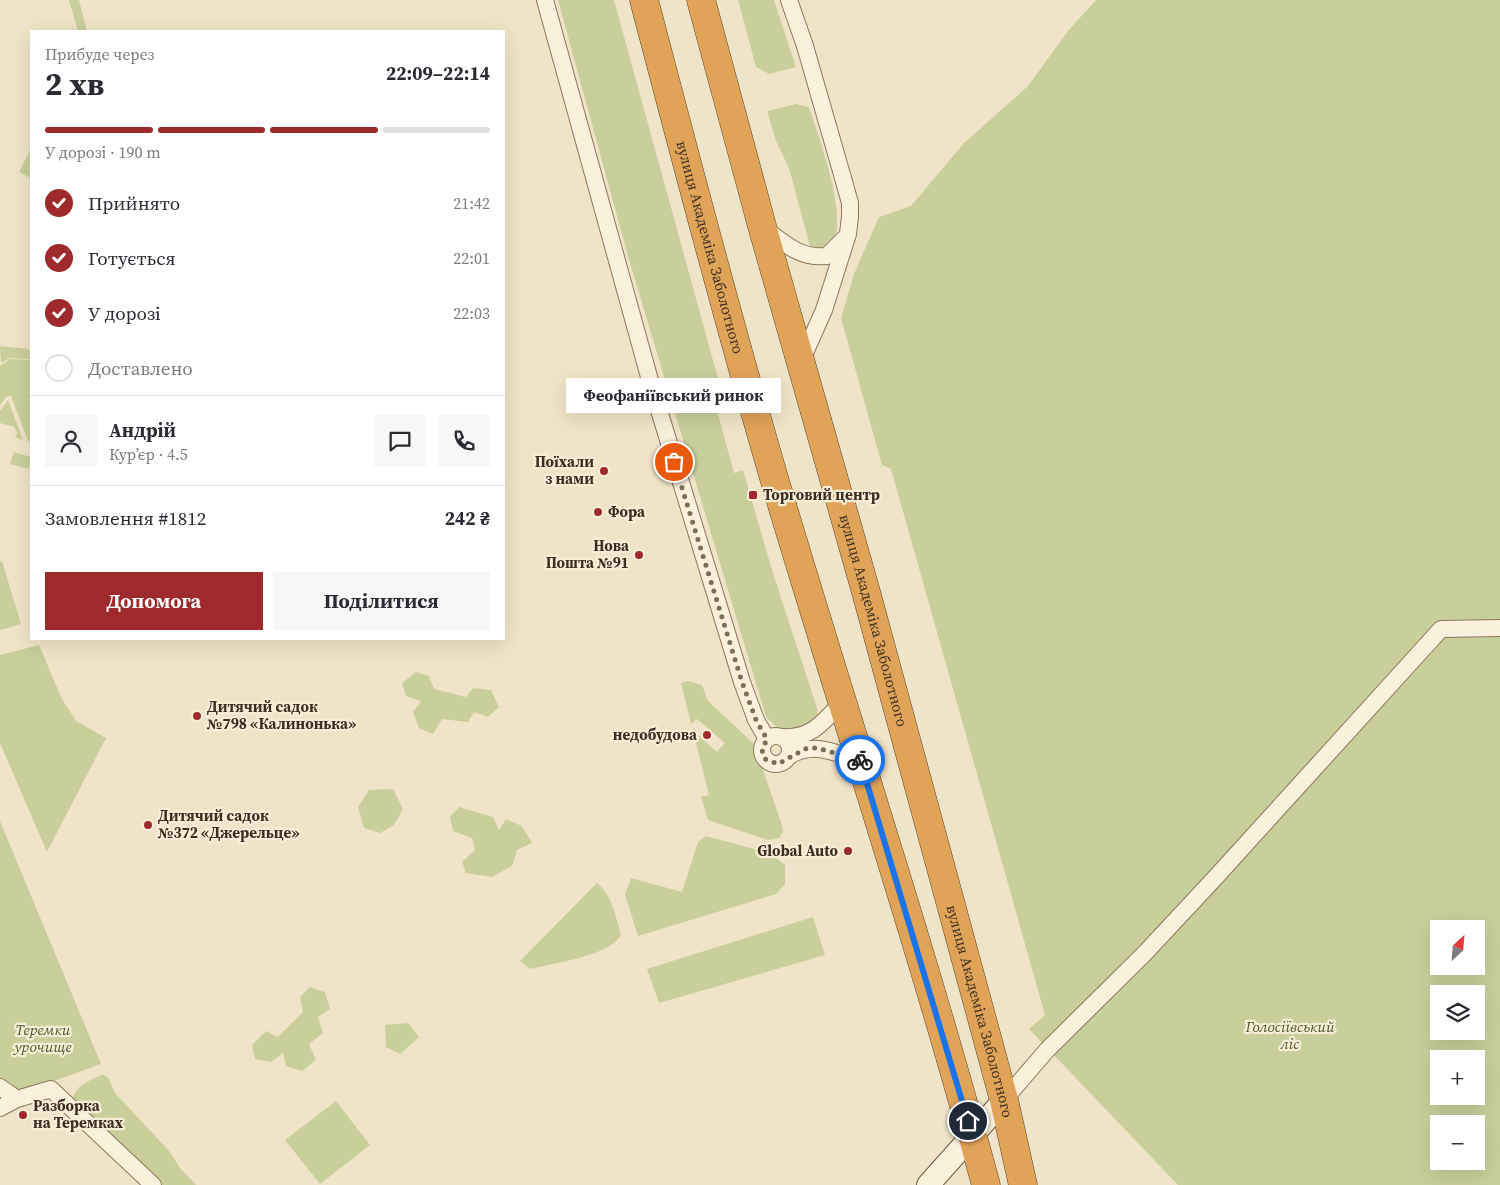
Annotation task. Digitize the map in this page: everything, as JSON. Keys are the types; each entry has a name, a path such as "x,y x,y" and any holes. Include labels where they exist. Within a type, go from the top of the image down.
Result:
{"highway":[{"name":"вулиця Академіка Заболотного","path":"644,0 705,235 769,461 861,761 986,1185"},
{"name":"вулиця Академіка Заболотного","path":"702,0 800,364 864,582 1004,1100 1023,1185"}],"street":[{"path":"545,0 666,435 742,682 756,720 775,738 790,747 789,756"},
{"path":"789,0 805,46 850,203 848,234 824,310 800,364"},
{"path":"762,226 789,248 802,255 819,257 827,256 848,234"},
{"path":"928,1185 1047,1050 1125,974 1216,878 1441,629 1500,628"},
{"path":"843,701 809,733 800,737 775,738 762,750 768,762 778,764 789,756 807,748 817,748 861,761"},
{"path":"0,1087 17,1099"},
{"path":"0,1108 17,1099 51,1089 153,1185"}],"green space":[{"path":"69,0 79,0 87,30 78,30"},
{"path":"558,0 614,0 722,393 713,396 734,473 743,470 772,570 817,708 818,717 814,724 782,732 766,717 628,256"},
{"path":"738,0 774,0 796,67 769,74 756,67"},
{"name":"Голосіївський ліс","path":"1096,0 1500,0 1500,1185 1178,1185 1029,1029 1045,1015 891,469 882,465 841,318 854,274 879,217 911,206 963,144 1028,86 1068,31"},
{"path":"796,104 809,107 832,183 837,227 833,242 823,250 811,250 789,168 776,141 767,111"},
{"path":"30,151 30,178 19,172"},
{"path":"0,346 28,349 30,352 30,359 10,358 1,363"},
{"path":"10,359 30,360 30,441 28,441 11,396 7,396 0,405 0,366"},
{"path":"8,400 23,440 17,438 15,435 18,434 14,427 0,423 0,411"},
{"path":"14,452 30,457 29,469 10,464"},
{"path":"2,561 21,624 0,630 0,562"},
{"path":"39,645 62,699 76,721 106,738 47,852 0,743 0,655"},
{"path":"416,672 429,676 434,689 466,697 473,688 491,690 499,707 488,717 474,712 468,722 442,719 433,734 419,728 413,712 421,701 406,696 402,683"},
{"path":"687,681 702,685 708,701 754,744 782,825 783,832 779,838 768,840 708,820 701,797 709,795 693,731 717,752 725,743 697,719 691,724 681,683"},
{"path":"393,789 403,809 394,825 380,833 364,828 358,807 369,790"},
{"path":"459,807 493,817 499,830 506,819 522,826 532,843 517,850 512,866 492,877 466,873 462,862 475,850 472,838 453,831 450,817"},
{"name":"Теремки урочище","path":"0,821 101,1064 18,1094 0,1080"},
{"path":"706,836 770,853 785,865 785,884 776,894 638,936 625,895 631,878 682,892 698,842"},
{"path":"597,883 610,900 615,914 621,935 615,942 580,958 530,969 520,961"},
{"path":"813,917 825,955 659,1003 647,969"},
{"path":"310,987 325,992 330,1009 318,1017 323,1033 309,1044 316,1060 302,1071 286,1066 283,1053 271,1062 255,1059 252,1045 266,1031 278,1037 303,1012 300,997"},
{"path":"408,1023 419,1037 400,1054 386,1047 385,1025"},
{"path":"103,1074 109,1079 115,1093 170,1152 180,1168 196,1185 158,1185 72,1102 79,1087"},
{"path":"336,1101 370,1145 320,1184 285,1140"}],"way so far":[{"path":"674,462 742,682 756,720 767,739 762,746 762,755 768,762 778,764 797,751 817,748 860,760"}],"place":[{"name":"Феофаніївський ринок","path":"674,462"},
{"name":"Поїхали з нами","path":"604,471"},
{"name":"Торговий центр","path":"753,495"},
{"name":"Фора","path":"598,512"},
{"name":"Нова Пошта №91","path":"639,555"},
{"name":"Дитячий садок №798 «Калинонька»","path":"197,716"},
{"name":"недобудова","path":"707,735"},
{"name":"Дитячий садок №372 «Джерельце»","path":"148,825"},
{"name":"Global Auto","path":"848,851"},
{"name":"Разборка на Теремках","path":"23,1115"}],"route":[{"path":"860,760 968,1121"}]}
